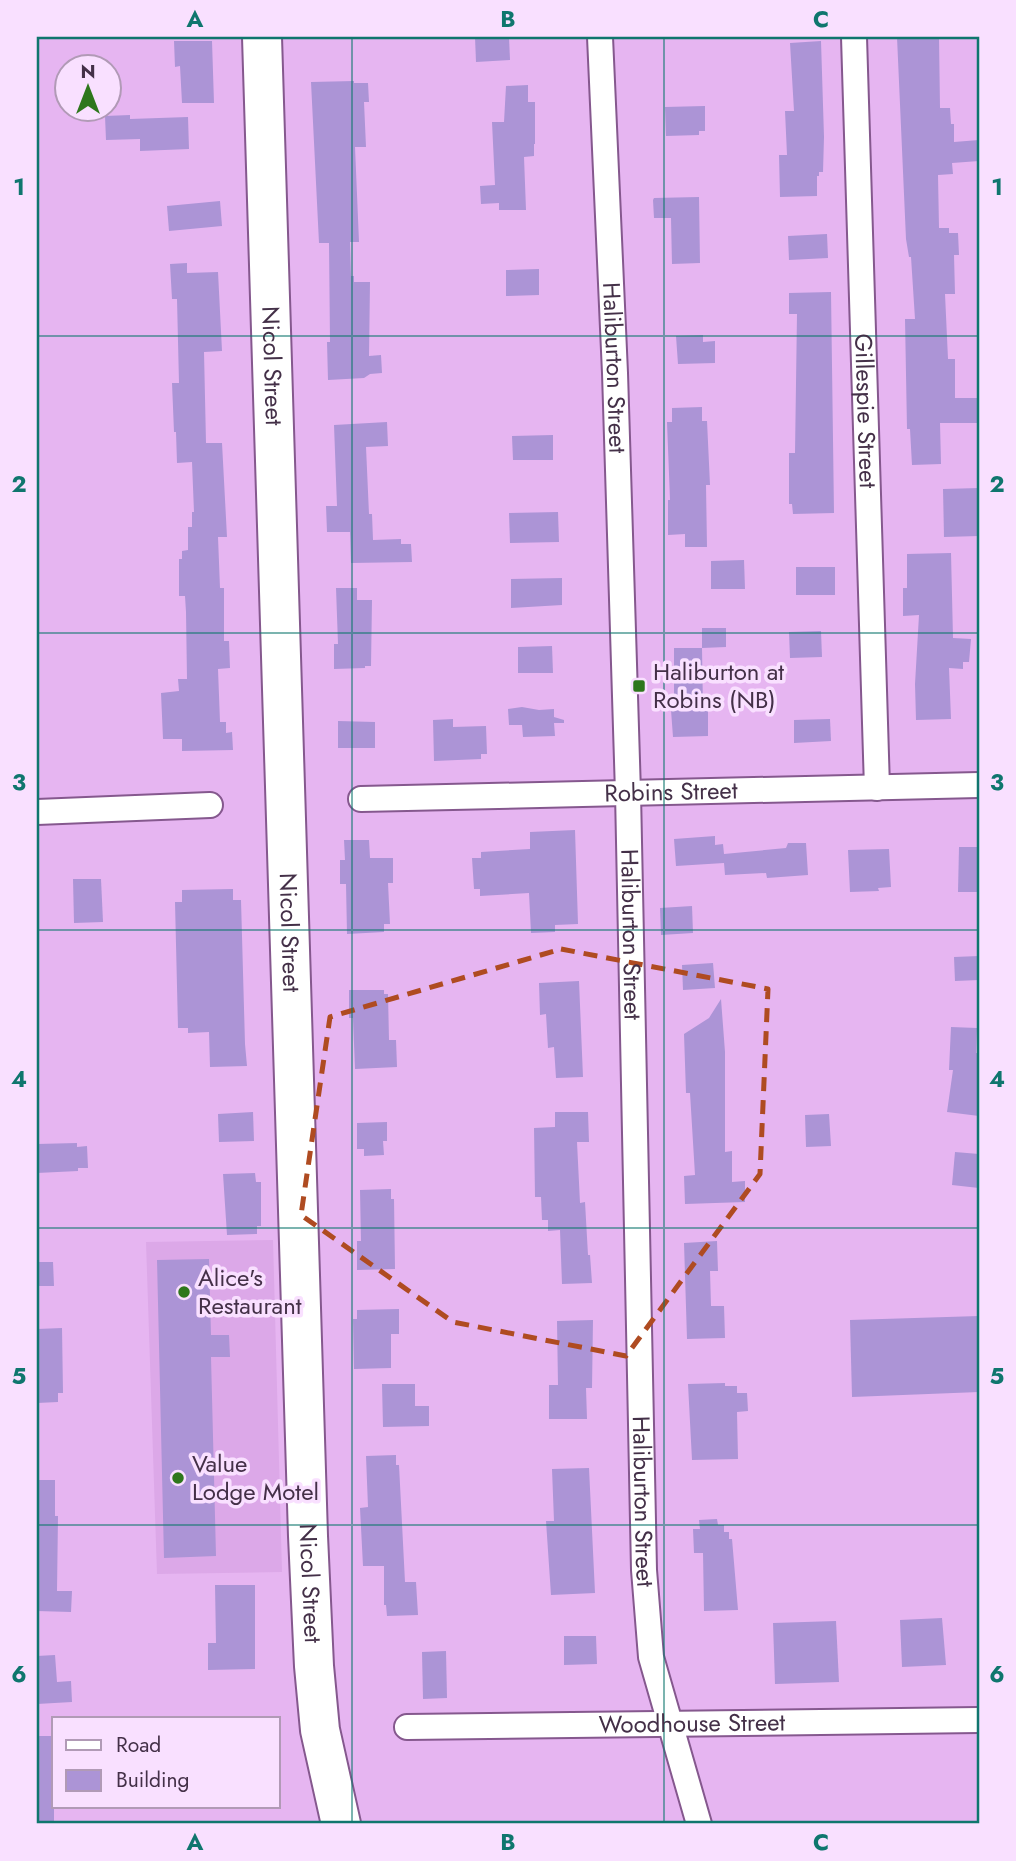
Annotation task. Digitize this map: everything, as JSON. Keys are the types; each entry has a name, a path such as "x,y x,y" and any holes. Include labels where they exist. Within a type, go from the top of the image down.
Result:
{"highway":[{"name":"Nicol Street","path":"262,37 309,1549 320,1730 341,1824"}],"street":[{"name":"Haliburton Street","path":"600,37 628,793 644,1570 651,1657 699,1824"},
{"name":"Gillespie Street","path":"854,37 877,788"},
{"name":"Robins Street","path":"361,799 979,785"},
{"path":"37,812 210,805"},
{"name":"Woodhouse Street","path":"407,1727 979,1720"}],"highlighted area":[{"path":"561,949 768,989 760,1174 626,1356 453,1322 301,1215 330,1017"}],"shaded area":[{"path":"273,1240 282,1572 157,1574 146,1242"}],"building":[{"path":"475,37 509,37 510,60 476,62"},
{"path":"897,37 939,37 940,108 950,108 951,124 954,124 954,142 979,140 979,161 952,163 953,174 938,175 939,228 949,228 949,233 958,233 959,255 954,255 955,294 945,294 948,359 955,359 955,398 979,398 979,423 940,423 941,464 912,465 910,429 907,429 905,319 915,319 911,257 906,239"},
{"path":"174,41 212,41 214,103 182,103 180,66 175,67"},
{"path":"821,41 824,137 823,172 819,172 817,176 817,196 780,197 779,155 787,155 785,111 794,111 790,43"},
{"path":"311,82 368,83 369,102 364,102 366,147 355,147 359,242 350,242 351,276 354,276 354,282 370,282 369,356 381,355 382,373 370,374 364,378 328,380 329,243 319,243"},
{"path":"528,85 528,102 535,102 535,144 534,156 524,157 526,210 499,210 499,203 481,204 480,186 495,185 492,122 504,122 506,86"},
{"path":"705,106 705,131 699,131 699,135 666,136 665,107"},
{"path":"122,115 130,115 130,119 188,117 189,149 140,151 140,139 106,140 105,122 122,122"},
{"path":"699,197 700,263 672,264 671,218 654,218 653,200"},
{"path":"220,201 222,226 169,231 167,206"},
{"path":"827,234 828,258 789,260 788,236"},
{"path":"187,263 187,273 218,272 222,351 204,352 206,443 222,443 227,537 218,537 220,588 224,588 224,641 229,641 230,668 218,669 220,722 226,722 226,733 232,732 233,750 182,751 182,739 163,739 161,693 179,691 178,679 187,679 185,596 179,596 179,559 182,559 182,551 188,550 188,527 192,527 192,462 177,463 172,383 179,383 177,299 172,299 170,264"},
{"path":"539,269 539,295 506,296 506,270"},
{"path":"831,292 834,513 793,514 792,504 789,504 789,453 795,453 797,314 789,314 789,293"},
{"path":"703,335 703,342 715,341 715,363 678,364 676,336"},
{"path":"702,407 702,421 707,421 710,485 706,485 707,547 685,547 685,534 668,535 670,500 667,422 672,422 672,408"},
{"path":"387,422 388,446 366,447 373,540 401,539 401,544 411,544 412,562 351,563 350,532 327,532 326,506 337,506 334,425"},
{"path":"553,435 553,460 513,460 512,436"},
{"path":"979,488 979,536 944,537 943,489"},
{"path":"558,512 559,542 510,543 509,513"},
{"path":"951,553 953,638 971,639 969,662 963,662 963,669 949,668 951,719 916,720 919,615 903,616 903,588 907,588 907,554"},
{"path":"744,560 745,589 711,589 711,561"},
{"path":"796,567 835,567 835,595 796,595"},
{"path":"562,578 562,605 511,608 511,579"},
{"path":"336,588 357,588 357,600 372,600 371,666 334,669 334,644 338,644"},
{"path":"702,628 726,628 726,647 702,648"},
{"path":"821,631 822,657 790,658 789,632"},
{"path":"552,646 553,673 518,673 518,647"},
{"path":"674,648 702,648 703,709 708,709 708,736 673,737 671,710 674,710"},
{"path":"508,709 554,709 554,717 564,720 564,723 554,723 555,736 523,737 522,725 509,725"},
{"path":"453,719 453,727 486,726 487,754 481,754 481,759 434,761 433,720"},
{"path":"830,719 831,741 794,743 794,720"},
{"path":"338,721 375,722 375,748 338,748"},
{"path":"575,830 578,924 555,925 555,932 531,933 529,893 480,896 480,889 474,889 472,858 481,858 481,852 530,849 530,832"},
{"path":"715,836 715,845 723,844 724,854 786,848 788,843 806,843 808,875 767,878 766,873 725,875 724,863 676,866 674,839"},
{"path":"344,840 369,840 370,858 393,858 393,883 388,883 390,924 384,924 384,932 347,934 346,884 340,884 340,860 345,860"},
{"path":"959,847 979,847 979,892 958,892"},
{"path":"889,849 891,887 878,888 879,891 850,892 848,850"},
{"path":"73,879 101,879 103,922 74,923"},
{"path":"233,889 233,900 241,900 247,1066 210,1067 209,1032 188,1033 188,1028 178,1028 175,902 182,902 182,890"},
{"path":"692,906 693,933 661,935 660,908"},
{"path":"979,956 979,980 955,981 954,957"},
{"path":"713,963 715,988 683,990 682,965"},
{"path":"579,981 583,1077 556,1078 554,1047 548,1048 546,1014 540,1015 539,983"},
{"path":"349,990 384,990 384,994 388,994 389,1040 396,1040 397,1067 355,1069 353,1018 349,1018"},
{"path":"721,999 725,1052 725,1152 732,1151 732,1182 745,1181 745,1202 685,1204 684,1176 695,1175 690,1093 686,1093 684,1034 709,1018"},
{"path":"951,1027 977,1028 979,1116 947,1112 953,1070 949,1070"},
{"path":"253,1112 254,1141 219,1142 218,1114"},
{"path":"555,1112 588,1112 589,1142 577,1142 580,1203 585,1202 592,1283 562,1284 560,1230 548,1231 548,1220 542,1220 541,1197 535,1197 534,1128 555,1127"},
{"path":"829,1114 831,1146 806,1147 805,1115"},
{"path":"387,1122 387,1141 383,1141 384,1155 364,1156 364,1149 357,1149 357,1123"},
{"path":"77,1143 77,1147 87,1146 88,1168 37,1173 37,1144"},
{"path":"955,1152 979,1154 979,1188 952,1185"},
{"path":"255,1173 256,1182 261,1182 261,1226 257,1226 257,1234 227,1235 223,1174"},
{"path":"391,1189 391,1199 394,1199 395,1269 357,1270 357,1241 361,1241 360,1190"},
{"path":"717,1241 718,1271 710,1271 711,1306 724,1306 725,1338 687,1339 684,1243"},
{"path":"209,1259 211,1335 229,1335 230,1357 211,1357 216,1556 164,1558 157,1260"},
{"path":"37,1262 53,1262 54,1286 37,1286"},
{"path":"399,1309 399,1334 391,1334 391,1368 354,1369 353,1319 357,1319 357,1310"},
{"path":"979,1316 979,1392 852,1397 850,1320"},
{"path":"593,1320 592,1388 586,1388 587,1419 549,1419 549,1385 558,1385 557,1321"},
{"path":"62,1328 63,1393 58,1393 58,1402 37,1403 37,1329"},
{"path":"725,1383 725,1386 737,1386 737,1393 747,1393 748,1411 737,1412 738,1459 692,1460 688,1384"},
{"path":"382,1384 415,1384 415,1406 429,1406 429,1426 383,1427"},
{"path":"396,1455 396,1465 399,1465 405,1582 416,1582 418,1615 387,1616 384,1605 384,1566 363,1566 360,1508 368,1507 366,1456"},
{"path":"589,1468 595,1593 551,1595 546,1521 554,1521 552,1469"},
{"path":"37,1480 55,1480 55,1516 58,1516 57,1591 72,1591 71,1612 37,1611"},
{"path":"717,1519 718,1525 724,1525 724,1532 729,1532 729,1539 732,1539 738,1610 704,1611 703,1553 694,1553 693,1529 700,1529 699,1520"},
{"path":"215,1585 255,1585 255,1669 208,1670 208,1643 216,1643"},
{"path":"942,1618 946,1665 902,1667 900,1620"},
{"path":"836,1621 839,1682 775,1684 773,1623"},
{"path":"564,1636 596,1636 597,1664 564,1665"},
{"path":"446,1651 447,1698 423,1699 422,1652"},
{"path":"55,1655 57,1682 71,1681 72,1702 37,1704 37,1656"},
{"path":"37,1736 52,1736 54,1824 37,1824"}],"place":[{"name":"Haliburton at Robins (NB)","path":"639,686"},
{"name":"Alice's Restaurant","path":"184,1292"},
{"name":"Value Lodge Motel","path":"178,1478"}]}
